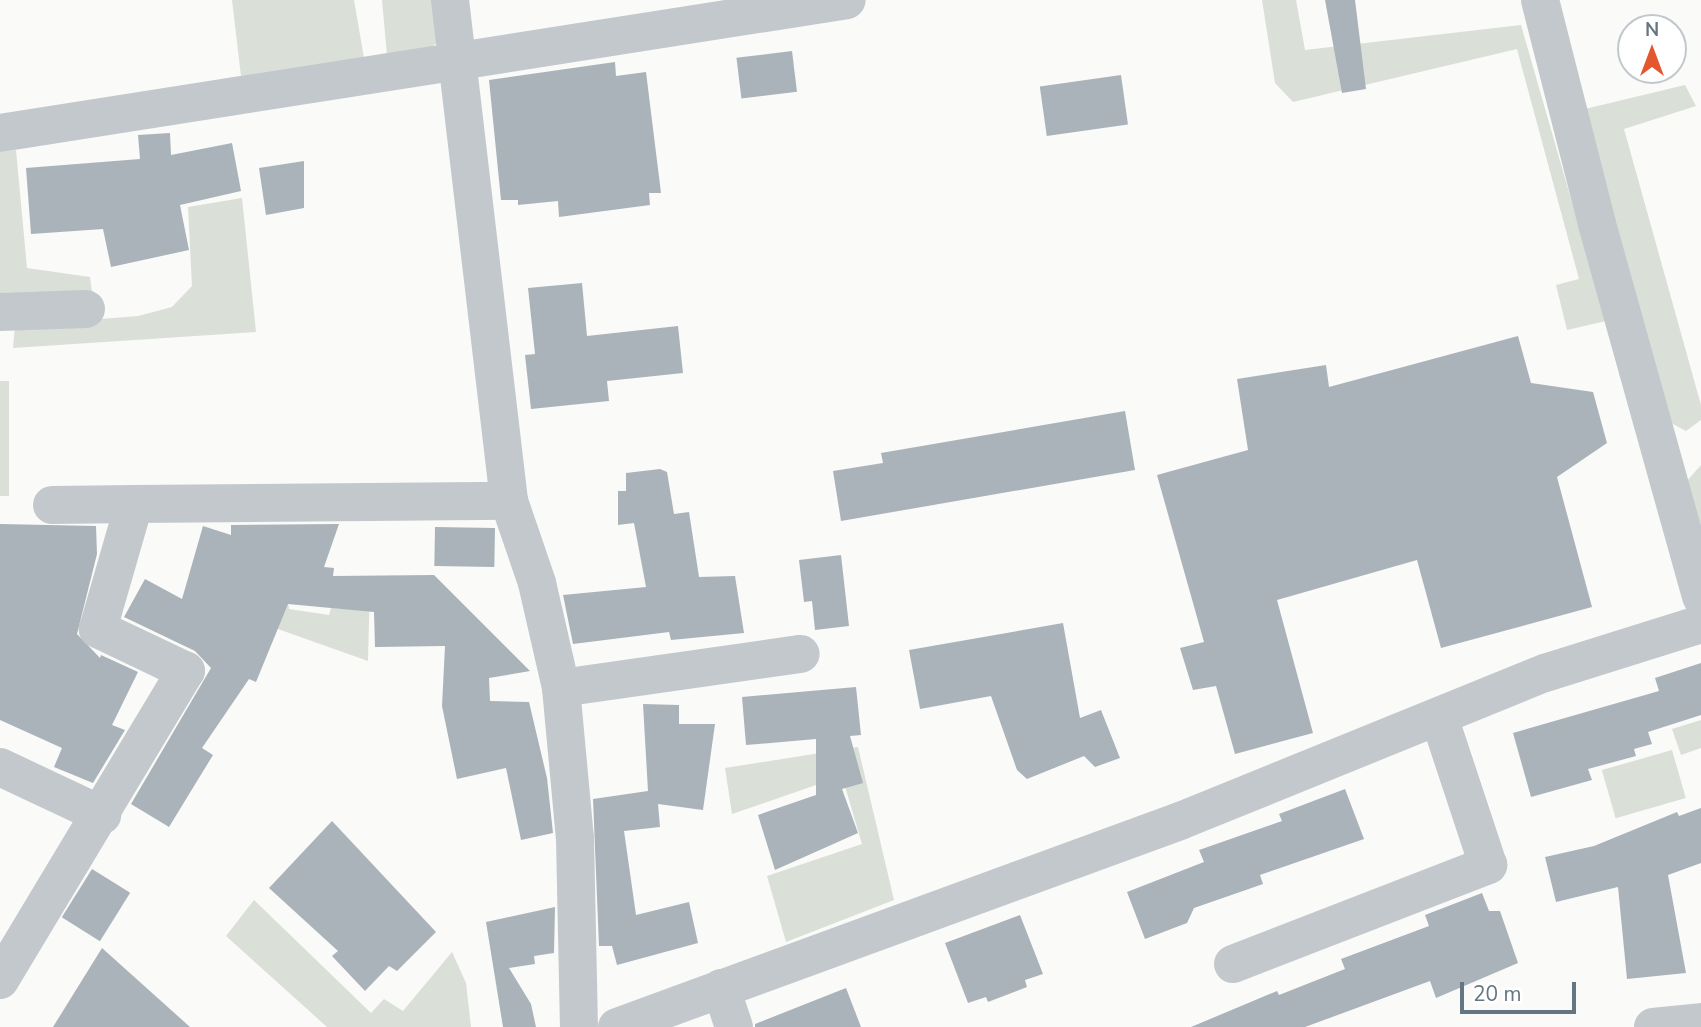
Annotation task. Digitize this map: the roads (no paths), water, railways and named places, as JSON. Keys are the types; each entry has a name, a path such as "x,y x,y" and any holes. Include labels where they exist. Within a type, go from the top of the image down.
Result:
{"street":[{"path":"450,0 509,501 537,583 561,688 575,838 579,1027"},
{"path":"0,133 846,0"},
{"path":"1540,0 1597,224 1701,597"},
{"path":"0,312 86,309"},
{"path":"52,505 509,501"},
{"path":"0,980 102,815 186,671 99,629 134,504"},
{"path":"617,1027 1180,821 1545,673 1701,624"},
{"path":"561,688 801,654"},
{"path":"1233,964 1488,865 1439,717"},
{"path":"0,767 102,815"},
{"path":"720,988 734,1027"},
{"path":"1653,1027 1701,1022"}]}
